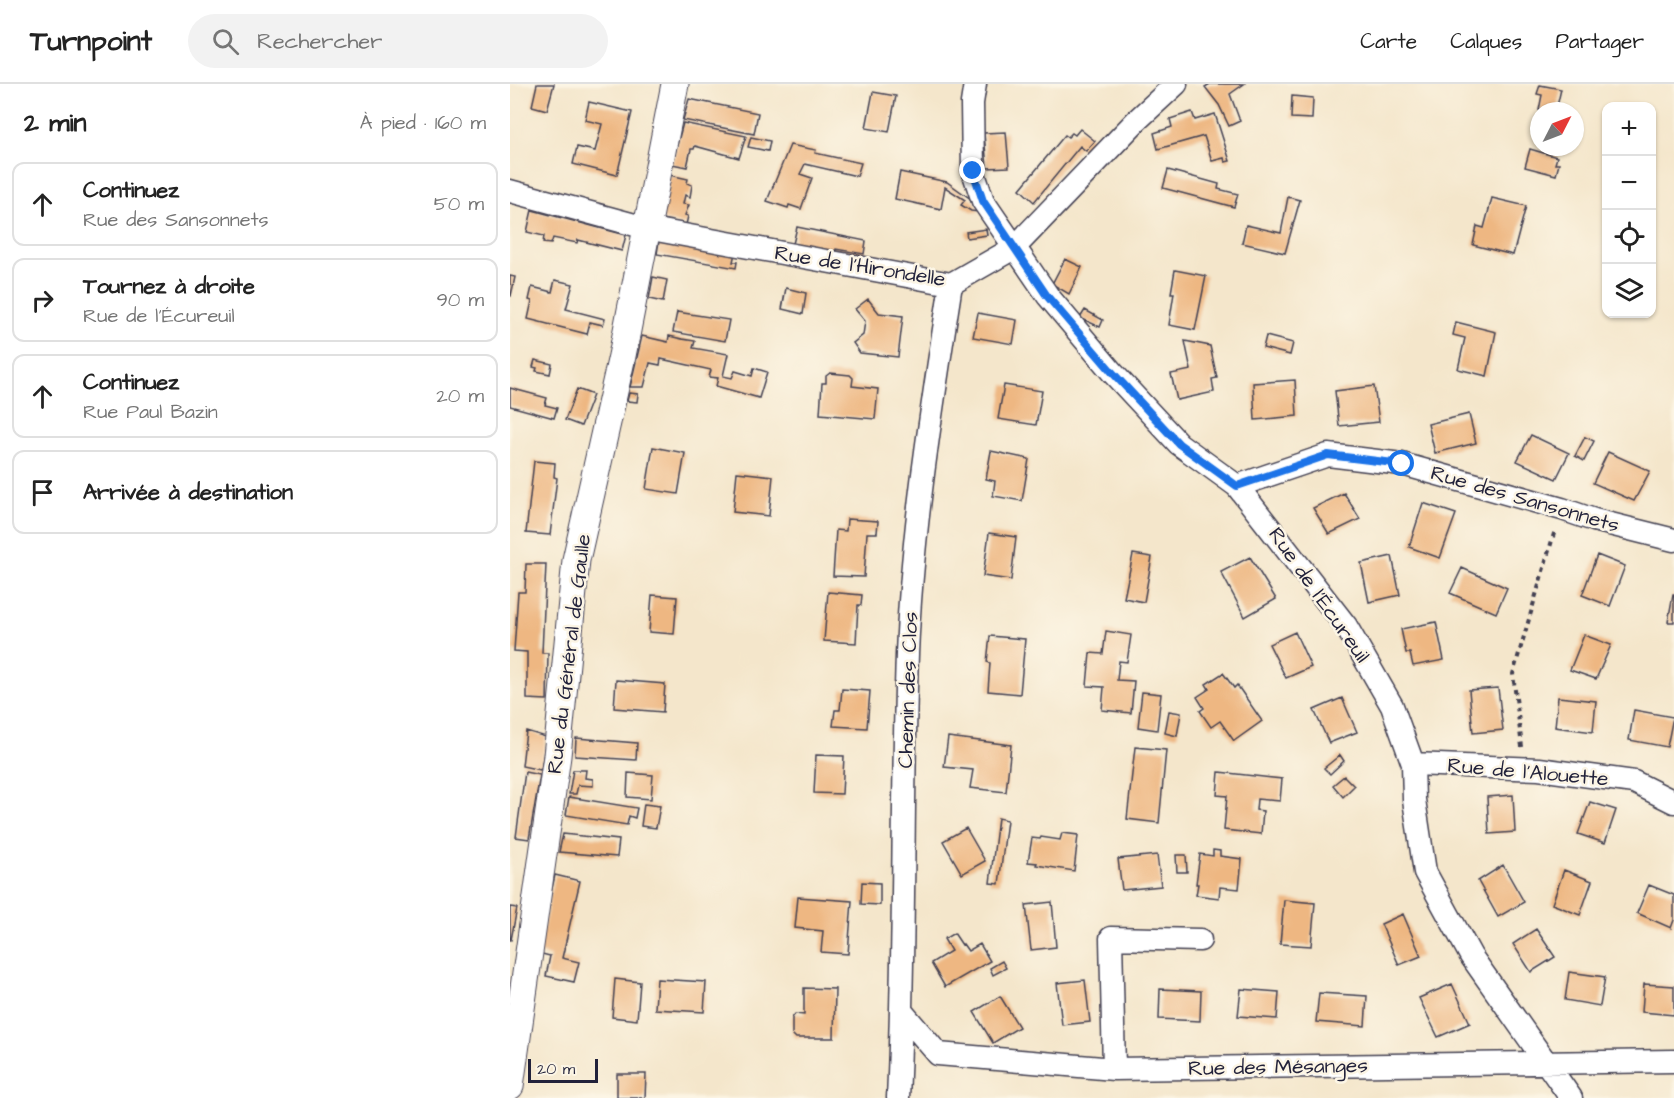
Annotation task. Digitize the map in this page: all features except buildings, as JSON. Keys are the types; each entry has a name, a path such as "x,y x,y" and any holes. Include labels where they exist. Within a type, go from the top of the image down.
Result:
{"street":[{"name":"Rue du Général de Gaulle","path":"510,1086 558,756 576,560 622,356 675,84"},
{"name":"Rue de l'Écureuil","path":"975,84 972,103 973,171 983,201 1047,296 1112,372 1179,444 1237,486 1346,626 1392,706 1413,764 1414,800 1425,872 1470,956 1571,1098"},
{"name":"Rue de l'Hirondelle","path":"510,191 646,228 951,284 1014,248 1137,120 1176,84"},
{"name":"Chemin des Clos","path":"898,1098 902,1012 907,652 922,471 951,284"},
{"name":"Rue des Sansonnets","path":"1237,486 1328,455 1402,464 1594,520 1674,540"},
{"name":"Rue de l'Alouette","path":"1413,764 1525,768 1634,782 1674,802"},
{"path":"1114,1069 1111,938 1200,940"},
{"name":"Rue des Mésanges","path":"902,1012 938,1054 1114,1069 1674,1061"}],"path":[{"path":"1525,768 1512,674 1562,509"}],"route":[{"path":"973,171 983,201 1047,296 1112,372 1179,444 1237,486 1328,455 1402,464"}]}
